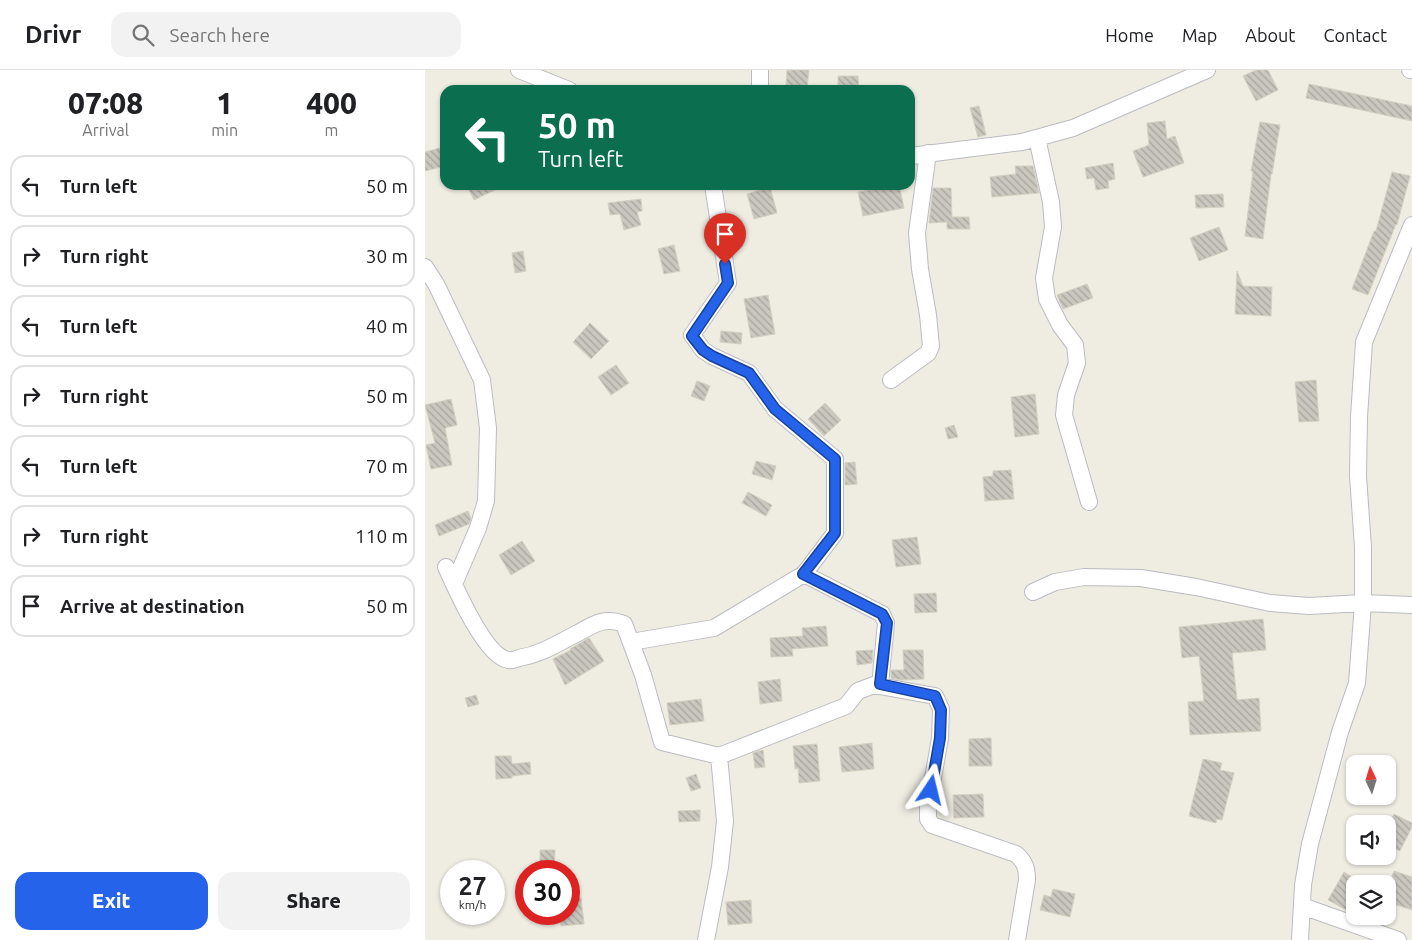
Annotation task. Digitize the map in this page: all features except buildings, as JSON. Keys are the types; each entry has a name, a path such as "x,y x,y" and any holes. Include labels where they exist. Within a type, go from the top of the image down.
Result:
{"street":[{"path":"519,70 556,85"},
{"path":"760,70 760,85"},
{"path":"915,155 1022,142 1073,128 1207,70"},
{"path":"1037,138 1051,202 1053,227 1044,278 1047,299 1060,325 1075,345 1077,363 1066,395 1064,415 1089,502"},
{"path":"891,380 928,353 931,346 917,241 920,204 926,177 928,153"},
{"path":"631,642 714,628 803,574 835,533 835,459 775,409 749,373 712,356 703,350 692,336 728,283 714,190"},
{"path":"1300,940 1303,885 1310,844 1340,732 1357,683 1363,603 1363,547 1358,476 1359,408 1364,342 1412,225"},
{"path":"425,267 436,284 482,380 488,428 486,501 478,528 454,584"},
{"path":"447,566 454,584 480,634 495,653 508,660 537,655 600,621 615,620 625,624 643,675 662,742 719,756 846,706 858,691 874,685 880,684 935,696 941,710 940,738 928,807 928,819 932,825 1016,854 1023,861 1027,870 1027,880 1017,940"},
{"path":"803,574 882,614 887,623 880,684"},
{"path":"1033,592 1055,582 1083,577 1141,578 1270,603 1309,606 1363,603 1412,605"},
{"path":"706,940 720,867 725,821 719,756"},
{"path":"1302,906 1399,940"}],"route":[{"path":"725,264 728,283 692,336 703,350 712,356 749,373 775,409 835,459 835,533 803,574 882,614 887,623 880,684 886,687 935,696 941,710 940,738 931,790"}]}
